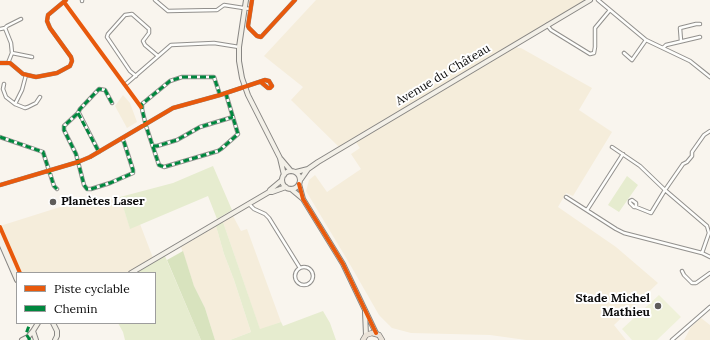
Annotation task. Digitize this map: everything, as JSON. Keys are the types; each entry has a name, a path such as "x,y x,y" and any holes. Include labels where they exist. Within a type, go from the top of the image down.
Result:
{"main road":[{"path":"133,272 269,192 282,180 284,175 280,158 245,88 239,66 239,47 246,0"},
{"name":"Avenue du Château","path":"294,171 308,169 590,0"},
{"path":"280,158 298,174 301,179 299,184 295,188 291,189"},
{"name":"Avenue du Château","path":"301,179 308,169"},
{"path":"284,175 294,171"},
{"path":"282,180 286,187 304,199"},
{"path":"299,184 304,199 343,264 376,333 384,340"},
{"path":"269,192 286,187"},
{"path":"0,234 16,271"},
{"path":"0,241 16,278"},
{"path":"5,254 9,257 16,271"},
{"path":"363,340 366,335 365,310"},
{"path":"22,340 28,337 36,324"},
{"path":"54,324 57,328"},
{"path":"55,340 59,324"},
{"path":"33,331 36,340"},
{"path":"366,335 369,333 376,333"}],"street":[{"path":"155,0 168,11 216,10 224,5 250,9"},
{"path":"252,0 248,27 257,36 261,37 295,0"},
{"path":"598,0 646,40 690,61 710,77"},
{"path":"0,63 8,63 26,75 41,77 57,73 70,66 72,63 71,57 50,28 47,21 48,15 64,1"},
{"path":"547,25 551,30 590,54 594,53 595,48 595,28 610,10"},
{"path":"136,76 130,71 107,37 125,14 132,14 149,29 149,33 143,40 145,45 158,56"},
{"path":"0,29 5,28 21,18"},
{"path":"682,41 679,30 680,28 700,24"},
{"path":"5,28 11,43 12,53 8,63"},
{"path":"663,48 666,45 700,37"},
{"path":"624,53 632,60 646,40"},
{"path":"126,84 173,44 214,43 239,47"},
{"path":"12,53 32,57"},
{"path":"15,104 22,90 26,75"},
{"path":"220,96 214,77 182,77 170,81 142,104 146,124 160,165 164,167 218,151 238,134 226,94"},
{"path":"0,185 78,162 99,152 173,108 220,96 262,81"},
{"path":"4,84 3,89 6,97 15,104 25,108 36,103 40,97"},
{"path":"112,103 105,90 99,89 64,128 76,154 86,188 89,190 130,176 133,173 122,138"},
{"path":"78,113 99,152"},
{"path":"153,146 177,140 197,128 233,117"},
{"path":"636,207 651,213 665,190 684,164 692,156 692,152 704,135 710,131"},
{"path":"0,137 42,151 45,155 54,186 57,189"},
{"path":"612,147 640,166 665,190 707,226 709,233 702,253"},
{"path":"587,210 623,154"},
{"path":"566,197 624,233 702,253 710,257"},
{"path":"249,204 254,209 270,218 300,268"},
{"path":"304,266 311,269 314,276 310,283 303,285 297,281 295,274 300,268 304,266"},
{"path":"682,271 692,283 696,283 710,273"},
{"path":"672,340 710,307"}],"shaded area":[{"path":"316,0 586,0 514,43 518,48 521,48 592,88 579,110 612,132 573,196 566,193 558,207 616,247 658,283 614,325 626,340 526,340 490,335 411,333 392,328 379,315 306,191 309,180 315,175 327,192 361,169 351,154 360,148 353,138 339,147 291,100 303,87 264,56"},
{"path":"123,95 130,103 137,122 127,128 115,106"},
{"path":"120,197 130,228 140,224 153,258 130,272 21,272 0,226 76,202 77,207"},
{"path":"233,216 241,231 247,229 281,322 260,330 223,222"},
{"path":"216,226 251,332 230,340 215,340 205,308 194,286 181,247"},
{"path":"701,318 710,325 710,340 684,340 691,327"}],"green space":[{"path":"213,166 232,210 217,219 208,196 130,229 120,197 173,183"},
{"path":"627,176 638,185 619,212 608,205"},
{"path":"223,222 260,329 281,322 283,326 323,311 330,323 336,340 230,340 251,332 216,226"},
{"path":"183,251 194,286 205,308 215,340 201,340 167,260"},
{"path":"165,256 201,340 125,340 119,324 156,324 156,272 138,272"},
{"name":"Stade Michel Mathieu","path":"659,295 681,317 657,340 632,340 622,329"}],"marked path":[{"path":"220,95 214,77 182,77 170,81 142,104 146,126 159,165 164,167 218,151 238,134 226,94"},
{"path":"112,103 105,90 99,89 78,113 64,126 64,130 76,154 84,185 87,189 110,183 133,173 122,138"},
{"path":"78,113 99,152"},
{"path":"153,146 177,140 200,127 233,117"},
{"path":"0,137 43,152 54,186 57,189"},
{"path":"30,324 26,334 30,340"}],"cycle path":[{"path":"0,63 10,63 23,74 36,77 57,73 70,66 72,61 71,57 50,28 47,21 48,15 66,0"},
{"path":"252,0 248,26 257,36 261,37 295,0"},
{"path":"64,2 141,107"},
{"path":"0,185 78,162 90,157 173,108 220,95 265,80 269,81 272,86 268,88 262,83 262,81"},
{"path":"299,184 303,199 343,264 376,333"},
{"path":"0,227 20,272"}],"place":[{"name":"Planètes Laser","path":"53,202"},
{"name":"Stade Michel Mathieu","path":"658,306"}]}
